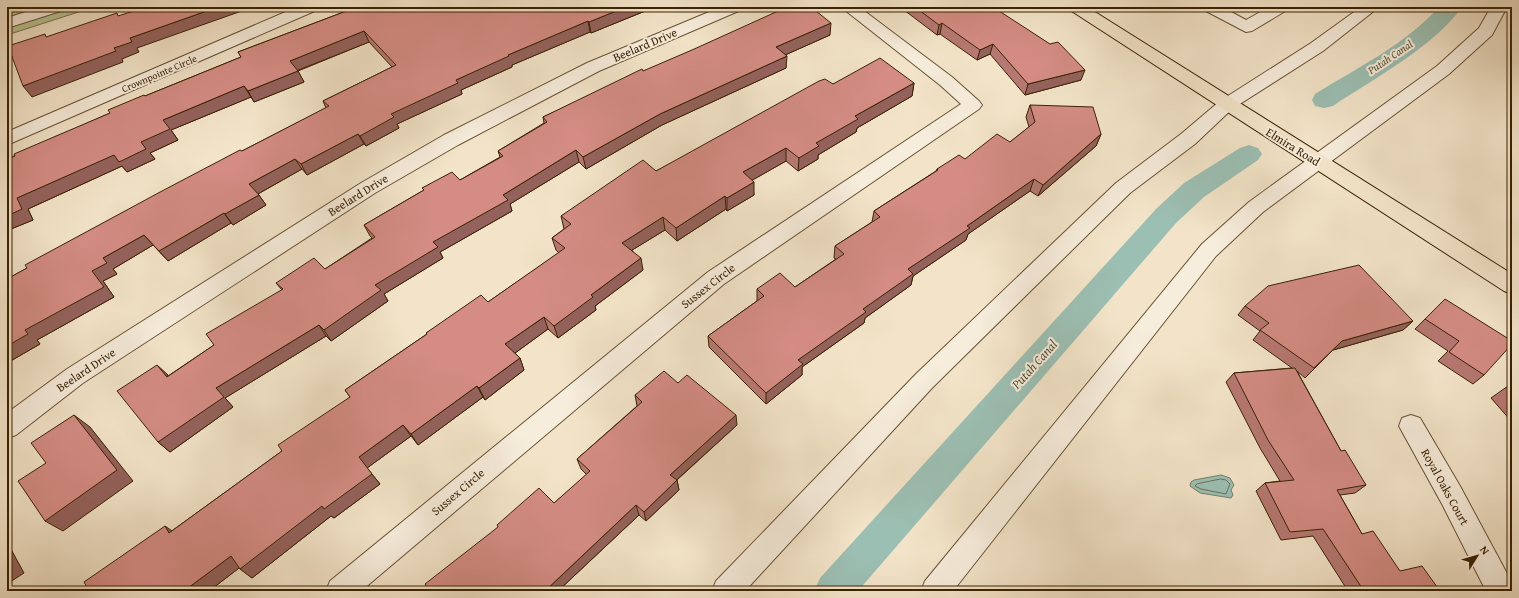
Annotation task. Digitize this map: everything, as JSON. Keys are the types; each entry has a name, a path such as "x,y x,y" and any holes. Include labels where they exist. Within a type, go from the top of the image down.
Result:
{"main road":[{"name":"Elmira Road","path":"1076,7 1226,105 1512,285"}],"street":[{"path":"7,23 58,7"},
{"name":"Crownpointe Circle","path":"7,139 311,7"},
{"name":"Beelard Drive","path":"7,427 75,376 395,172 477,126 586,71 735,7"},
{"name":"Sussex Circle","path":"340,591 716,278 973,105 946,81 849,7"},
{"path":"1210,7 1246,27 1281,7"},
{"path":"726,591 924,381 1123,188 1188,139 1226,105 1317,47 1371,7"},
{"path":"934,591 1209,250 1256,207 1443,70 1486,31 1498,7"},
{"name":"Royal Oaks Court","path":"1411,426 1451,495 1501,591"}],"green space":[{"path":"7,7 94,7 7,35"}],"water":[{"path":"1221,475 1230,478 1234,485 1231,490 1233,495 1231,498 1200,493 1190,486 1191,482 1194,480"}],"building":[{"path":"146,7 218,7 130,38 132,42 114,48 116,51 23,86 8,46 45,34 46,37 117,13 118,16"},
{"path":"357,7 626,7 589,22 588,21 508,55 509,56 456,80 458,83 391,114 394,117 360,136 358,134 301,164 295,159 249,184 259,195 225,214 224,213 159,251 144,235 103,258 107,263 92,271 104,287 25,330 28,334 7,346 7,279 27,268 25,265 240,150 242,151 329,106 323,101 396,65 364,31 290,61 298,71 248,91 244,86 163,120 170,129 141,142 146,149 119,162 114,155 17,198 22,209 7,216 7,159 15,156 14,154 110,113 108,110 241,57 238,52"},
{"path":"787,7 792,7 795,9 800,7 811,7 831,23 776,47 787,56 660,114 583,157 576,150 503,195 508,200 433,242 438,247 375,285 381,290 324,330 319,325 216,388 224,397 158,442 117,391 157,365 167,377 214,345 206,334 283,289 276,283 314,258 325,269 375,237 364,225 424,190 422,188 452,172 460,180 503,156 498,151 547,122 543,117 642,69 643,71"},
{"path":"915,7 993,7 1050,44 1058,42 1085,70 1028,84 993,44 980,50 942,23 939,25"},
{"path":"880,58 914,83 855,116 858,119 816,143 819,146 799,158 786,148 743,172 754,182 727,198 725,196 676,228 663,217 622,243 641,258 591,295 593,297 554,326 544,317 505,344 520,358 479,388 477,386 411,434 403,425 359,457 372,474 324,509 322,506 240,569 231,556 184,591 89,591 84,582 165,526 169,533 282,451 278,445 350,397 345,390 481,295 488,302 565,248 552,238 571,224 561,216 643,160 656,171 819,81 825,79 833,84"},
{"path":"1030,105 1093,107 1101,134 1043,185 1034,179 967,226 970,228 908,269 913,274 863,309 866,312 798,360 803,364 766,393 708,336 764,296 757,289 780,273 795,287 844,254 835,246 880,217 874,211 938,170 937,169 959,155 965,159 997,134 1010,142 1035,122"},
{"path":"1359,265 1413,321 1342,341 1314,368 1260,330 1269,323 1245,306 1268,286"},
{"path":"1445,299 1512,341 1512,344 1484,375 1449,352 1459,341 1425,319"},
{"path":"1295,368 1341,451 1345,450 1366,485 1337,490 1362,534 1373,531 1400,571 1422,566 1440,591 1364,591 1323,529 1290,532 1265,483 1294,480 1268,440 1234,373"},
{"path":"664,371 678,383 687,375 736,415 670,475 677,480 644,512 636,505 545,591 429,591 425,584 498,527 497,525 539,488 554,503 590,471 577,459 642,402 635,395"},
{"path":"74,415 117,470 45,521 18,481 46,463 31,443"}],"waterway":[{"name":"Putah Canal","path":"1324,100 1412,43 1436,24 1451,7"},
{"name":"Putah Canal","path":"833,591 1166,216 1194,190 1249,154"}]}
